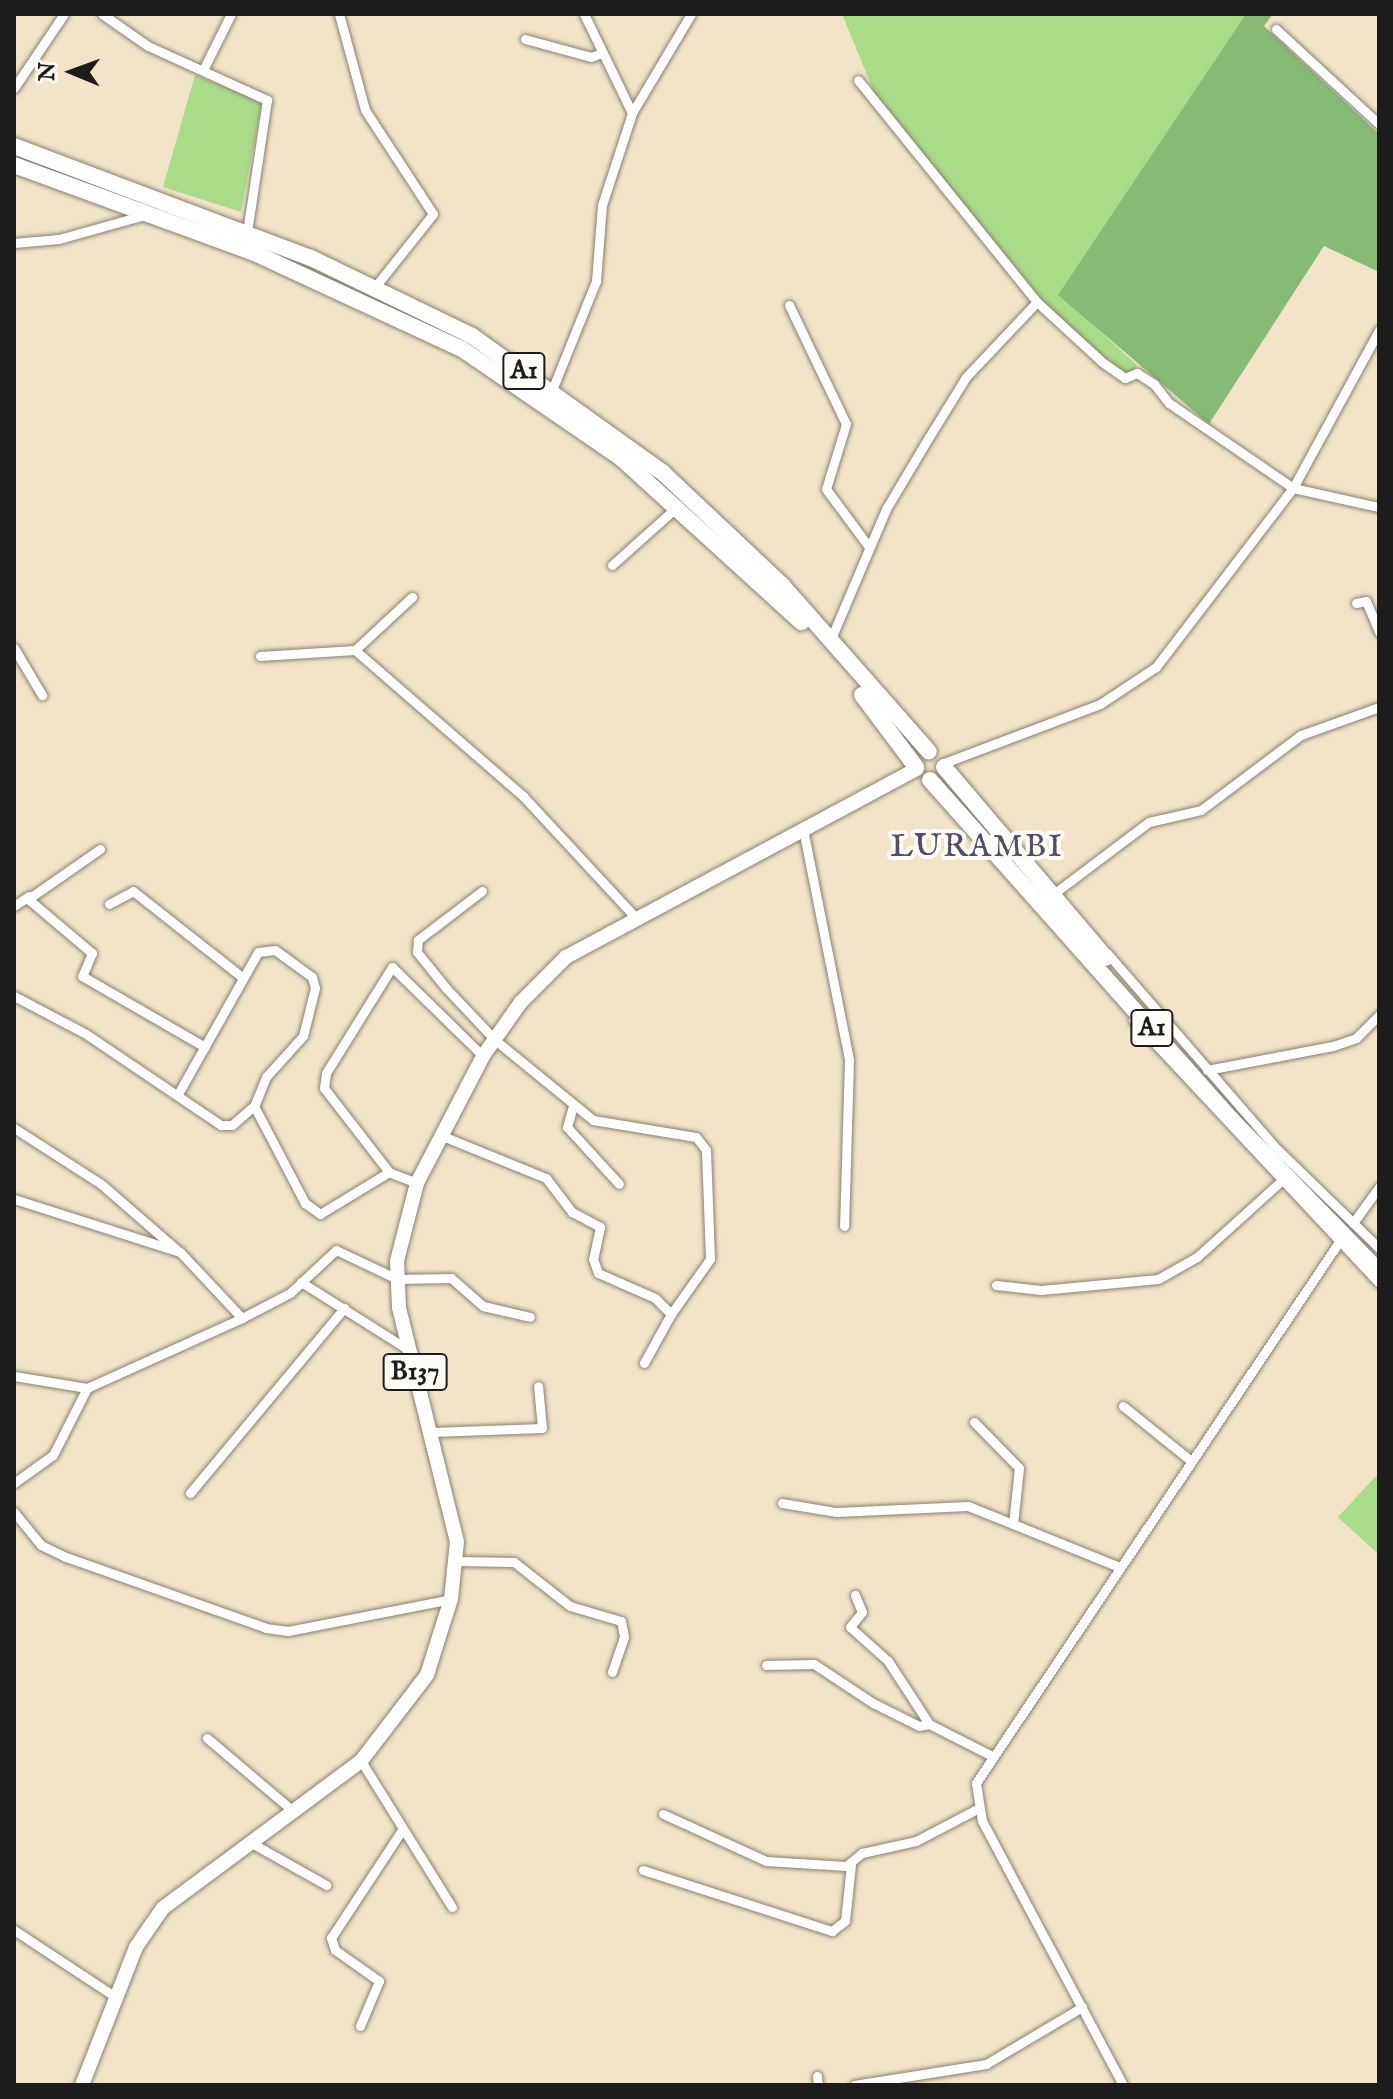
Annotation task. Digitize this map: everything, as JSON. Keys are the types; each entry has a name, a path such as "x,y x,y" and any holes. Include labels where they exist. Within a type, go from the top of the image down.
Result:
{"highway":[{"name":"A1","path":"14,146 247,232 375,287 472,336 552,390 662,472 830,641 944,765 998,837 1243,1122 1379,1258"},
{"name":"A1","path":"14,165 151,212 424,328 557,413 678,506 794,614 916,768 1044,906 1232,1120 1379,1271"},
{"path":"916,768 929,752"},
{"path":"930,780 944,765"}],"main road":[{"name":"B137","path":"82,2085 114,1996 163,1908 248,1841 361,1761 427,1675 451,1599 457,1561 450,1495 409,1350 397,1279 417,1183 483,1056 544,976 634,916 916,768"}],"street":[{"path":"14,88 64,14"},
{"path":"102,14 148,46 260,92 269,107 247,232"},
{"path":"204,68 231,14"},
{"path":"339,14 365,110 433,214 375,287"},
{"path":"584,14 632,113"},
{"path":"552,390 596,281 602,205 632,113 691,14"},
{"path":"1276,29 1379,124"},
{"path":"525,39 591,57 602,53"},
{"path":"858,80 1037,302 1102,362 1125,378 1137,373 1154,384 1169,403 1293,488 1379,507"},
{"path":"14,243 59,239 151,212"},
{"path":"830,641 869,547 966,377 1037,302"},
{"path":"789,305 846,424 826,489 869,547"},
{"path":"944,765 1137,685 1293,488 1379,330"},
{"path":"612,565 678,506"},
{"path":"260,656 355,650 412,597"},
{"path":"1356,603 1366,601 1379,632"},
{"path":"14,648 42,695"},
{"path":"355,650 523,796 634,916"},
{"path":"1056,892 1149,822 1201,810 1301,735 1379,707"},
{"path":"803,829 849,1060 844,1226"},
{"path":"998,837 1056,892 1207,1070 1379,1248"},
{"path":"14,906 100,849"},
{"path":"109,904 133,891 242,977"},
{"path":"482,891 432,925 417,952 495,1040 573,1106 613,1127 696,1137 706,1150 710,1259 671,1314 644,1363"},
{"path":"29,896 51,925 92,953 82,976 205,1047"},
{"path":"1044,906 1140,1028 1279,1183 1379,1283"},
{"path":"14,996 178,1094 227,1127 254,1106 266,1077 303,1036 315,988 312,977 268,948 242,977 178,1094"},
{"path":"417,1183 389,1172 322,1081 388,970 396,968 483,1056"},
{"path":"1207,1070 1333,1046 1356,1038 1379,1015"},
{"path":"254,1106 305,1203 320,1214 389,1172"},
{"path":"573,1106 567,1127 619,1184"},
{"path":"14,1128 101,1184 180,1252 242,1318"},
{"path":"440,1135 546,1178 572,1212 600,1227 593,1259 598,1273 655,1298 671,1314"},
{"path":"996,1285 1041,1290 1158,1279 1197,1257 1279,1183"},
{"path":"1353,1223 1379,1187"},
{"path":"14,1199 180,1252"},
{"path":"1123,2085 977,1809 976,1783 990,1755 1339,1242"},
{"path":"14,1376 87,1388 242,1318 301,1282 336,1250 397,1279 451,1278 483,1306 530,1317"},
{"path":"301,1282 409,1350"},
{"path":"190,1493 344,1308"},
{"path":"432,1432 542,1428 538,1386"},
{"path":"14,1483 53,1455 87,1388"},
{"path":"1123,1406 1190,1460"},
{"path":"974,1422 1019,1468 1013,1524"},
{"path":"782,1503 836,1512 968,1506 1117,1566"},
{"path":"14,1512 41,1545 66,1557 266,1628 288,1631 451,1599"},
{"path":"457,1561 514,1562 570,1606 621,1621 624,1637 612,1672"},
{"path":"855,1595 862,1612 850,1627 888,1661 929,1724 990,1755"},
{"path":"766,1665 814,1664 873,1703 919,1726 929,1724"},
{"path":"207,1738 293,1811"},
{"path":"361,1761 452,1907"},
{"path":"643,1870 832,1931 845,1921 851,1865 862,1853 916,1841 977,1809"},
{"path":"663,1814 766,1861 851,1865"},
{"path":"360,2026 379,1981 335,1950 331,1938 402,1830"},
{"path":"248,1841 326,1885"},
{"path":"14,1930 114,1996"},
{"path":"854,2085 986,2064 1082,2007"}],"green space":[{"path":"842,14 1246,15 1059,294 1137,365 1127,382 1099,367 1036,302 881,109"},
{"path":"1246,14 1273,14 1264,26 1379,134 1379,272 1324,246 1209,424 1058,295"},
{"path":"195,75 262,102 241,212 163,187"},
{"path":"1379,1473 1379,1555 1338,1517"}],"district":[{"name":"LURAMBI","path":"977,848"}]}
